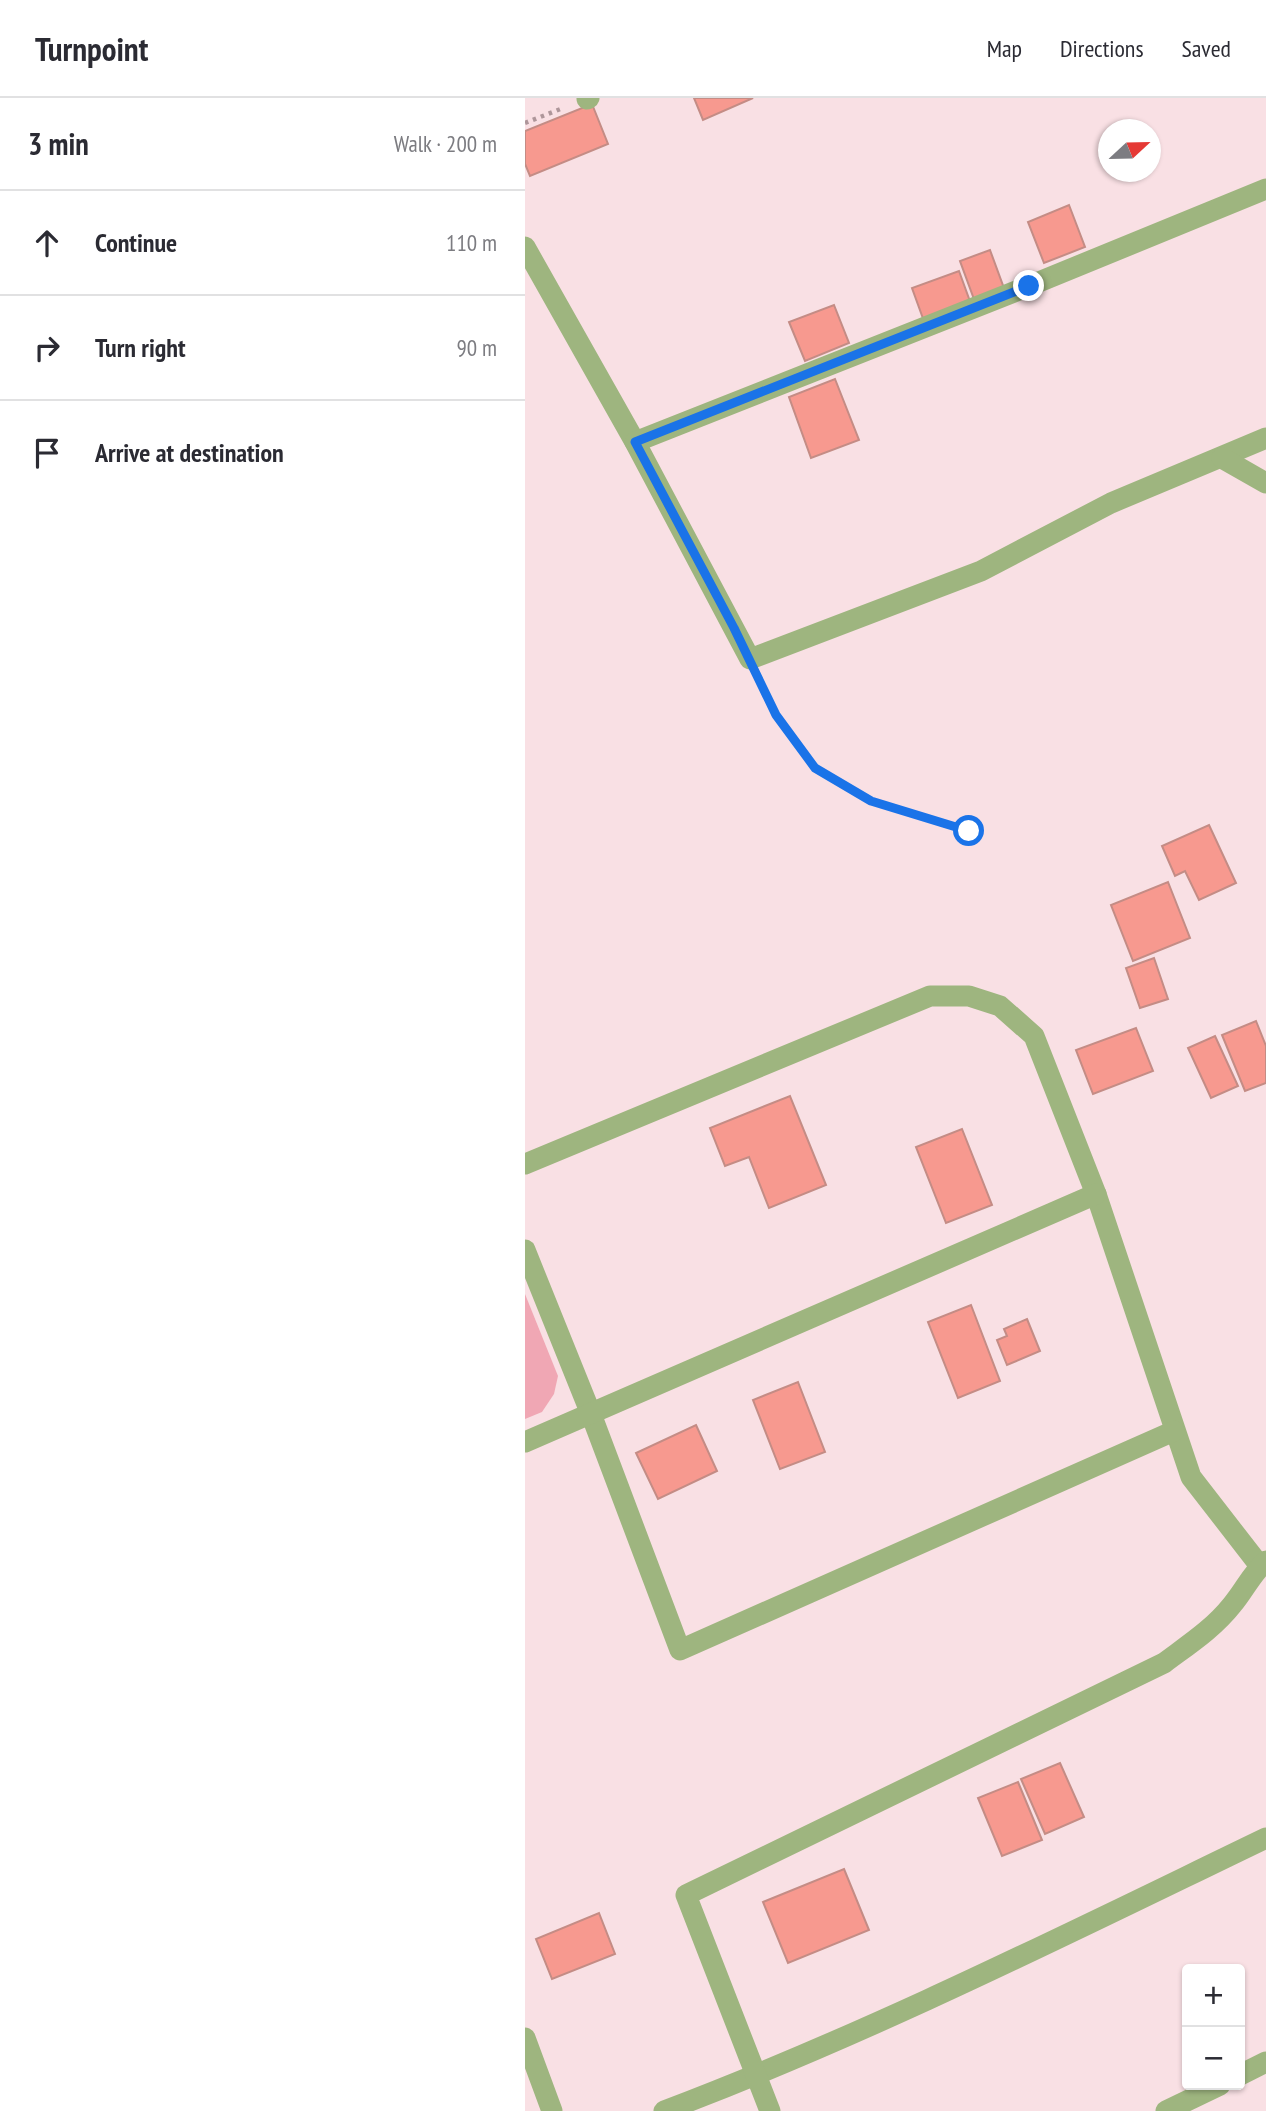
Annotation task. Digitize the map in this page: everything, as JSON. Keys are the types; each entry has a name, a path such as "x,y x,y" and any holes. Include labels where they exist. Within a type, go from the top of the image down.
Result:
{"street":[{"path":"635,442 1266,189"},
{"path":"525,247 635,442 750,659 981,571 1111,503 1266,438"},
{"path":"1222,458 1266,483"},
{"path":"525,1164 930,996 969,996 1000,1006 1034,1035 1096,1194 1191,1477 1263,1564 1232,1605 1207,1632 1164,1664 686,1895 770,2111"},
{"path":"525,1441 1096,1194"},
{"path":"525,1250 591,1414 680,1650 1174,1431"},
{"path":"664,2111 756,2076 929,2000 1266,1838"},
{"path":"525,2038 552,2111"},
{"path":"1245,2072 1266,2062"},
{"path":"1166,2111 1210,2090"}],"path":[{"path":"525,123 588,99"},
{"path":"750,659 776,715 815,768 871,801 969,831"}],"shaded area":[{"path":"525,1294 558,1376 554,1394 542,1412 525,1419"}],"building":[{"path":"694,98 753,98 703,120"},
{"path":"592,104 608,144 530,176 525,164 525,131"},
{"path":"1069,205 1085,247 1044,263 1028,222"},
{"path":"990,250 1005,291 975,302 960,261"},
{"path":"959,271 972,307 925,324 912,288"},
{"path":"834,305 849,343 805,361 789,322"},
{"path":"835,379 859,440 811,458 789,397"},
{"path":"1209,825 1236,883 1199,900 1185,871 1175,876 1162,846"},
{"path":"1168,882 1190,938 1133,961 1111,905"},
{"path":"1154,958 1168,999 1140,1008 1126,968"},
{"path":"1256,1021 1266,1046 1266,1083 1245,1091 1222,1035"},
{"path":"1136,1028 1153,1071 1093,1094 1076,1050"},
{"path":"1215,1036 1238,1086 1211,1098 1188,1048"},
{"path":"790,1096 826,1185 769,1208 749,1157 725,1166 710,1128"},
{"path":"962,1129 992,1205 946,1223 916,1147"},
{"path":"971,1305 1000,1381 958,1398 928,1322"},
{"path":"1027,1319 1040,1351 1007,1365 997,1340 1007,1336 1004,1329"},
{"path":"798,1382 825,1452 780,1469 753,1400"},
{"path":"696,1425 717,1471 658,1499 636,1453"},
{"path":"1060,1763 1084,1817 1045,1834 1021,1779"},
{"path":"1018,1782 1042,1840 1002,1856 978,1798"},
{"path":"844,1869 869,1930 788,1963 763,1902"},
{"path":"599,1913 615,1954 552,1979 536,1939"}],"route":[{"path":"969,831 871,801 815,768 776,715 734,628 635,442 1029,286"}]}
